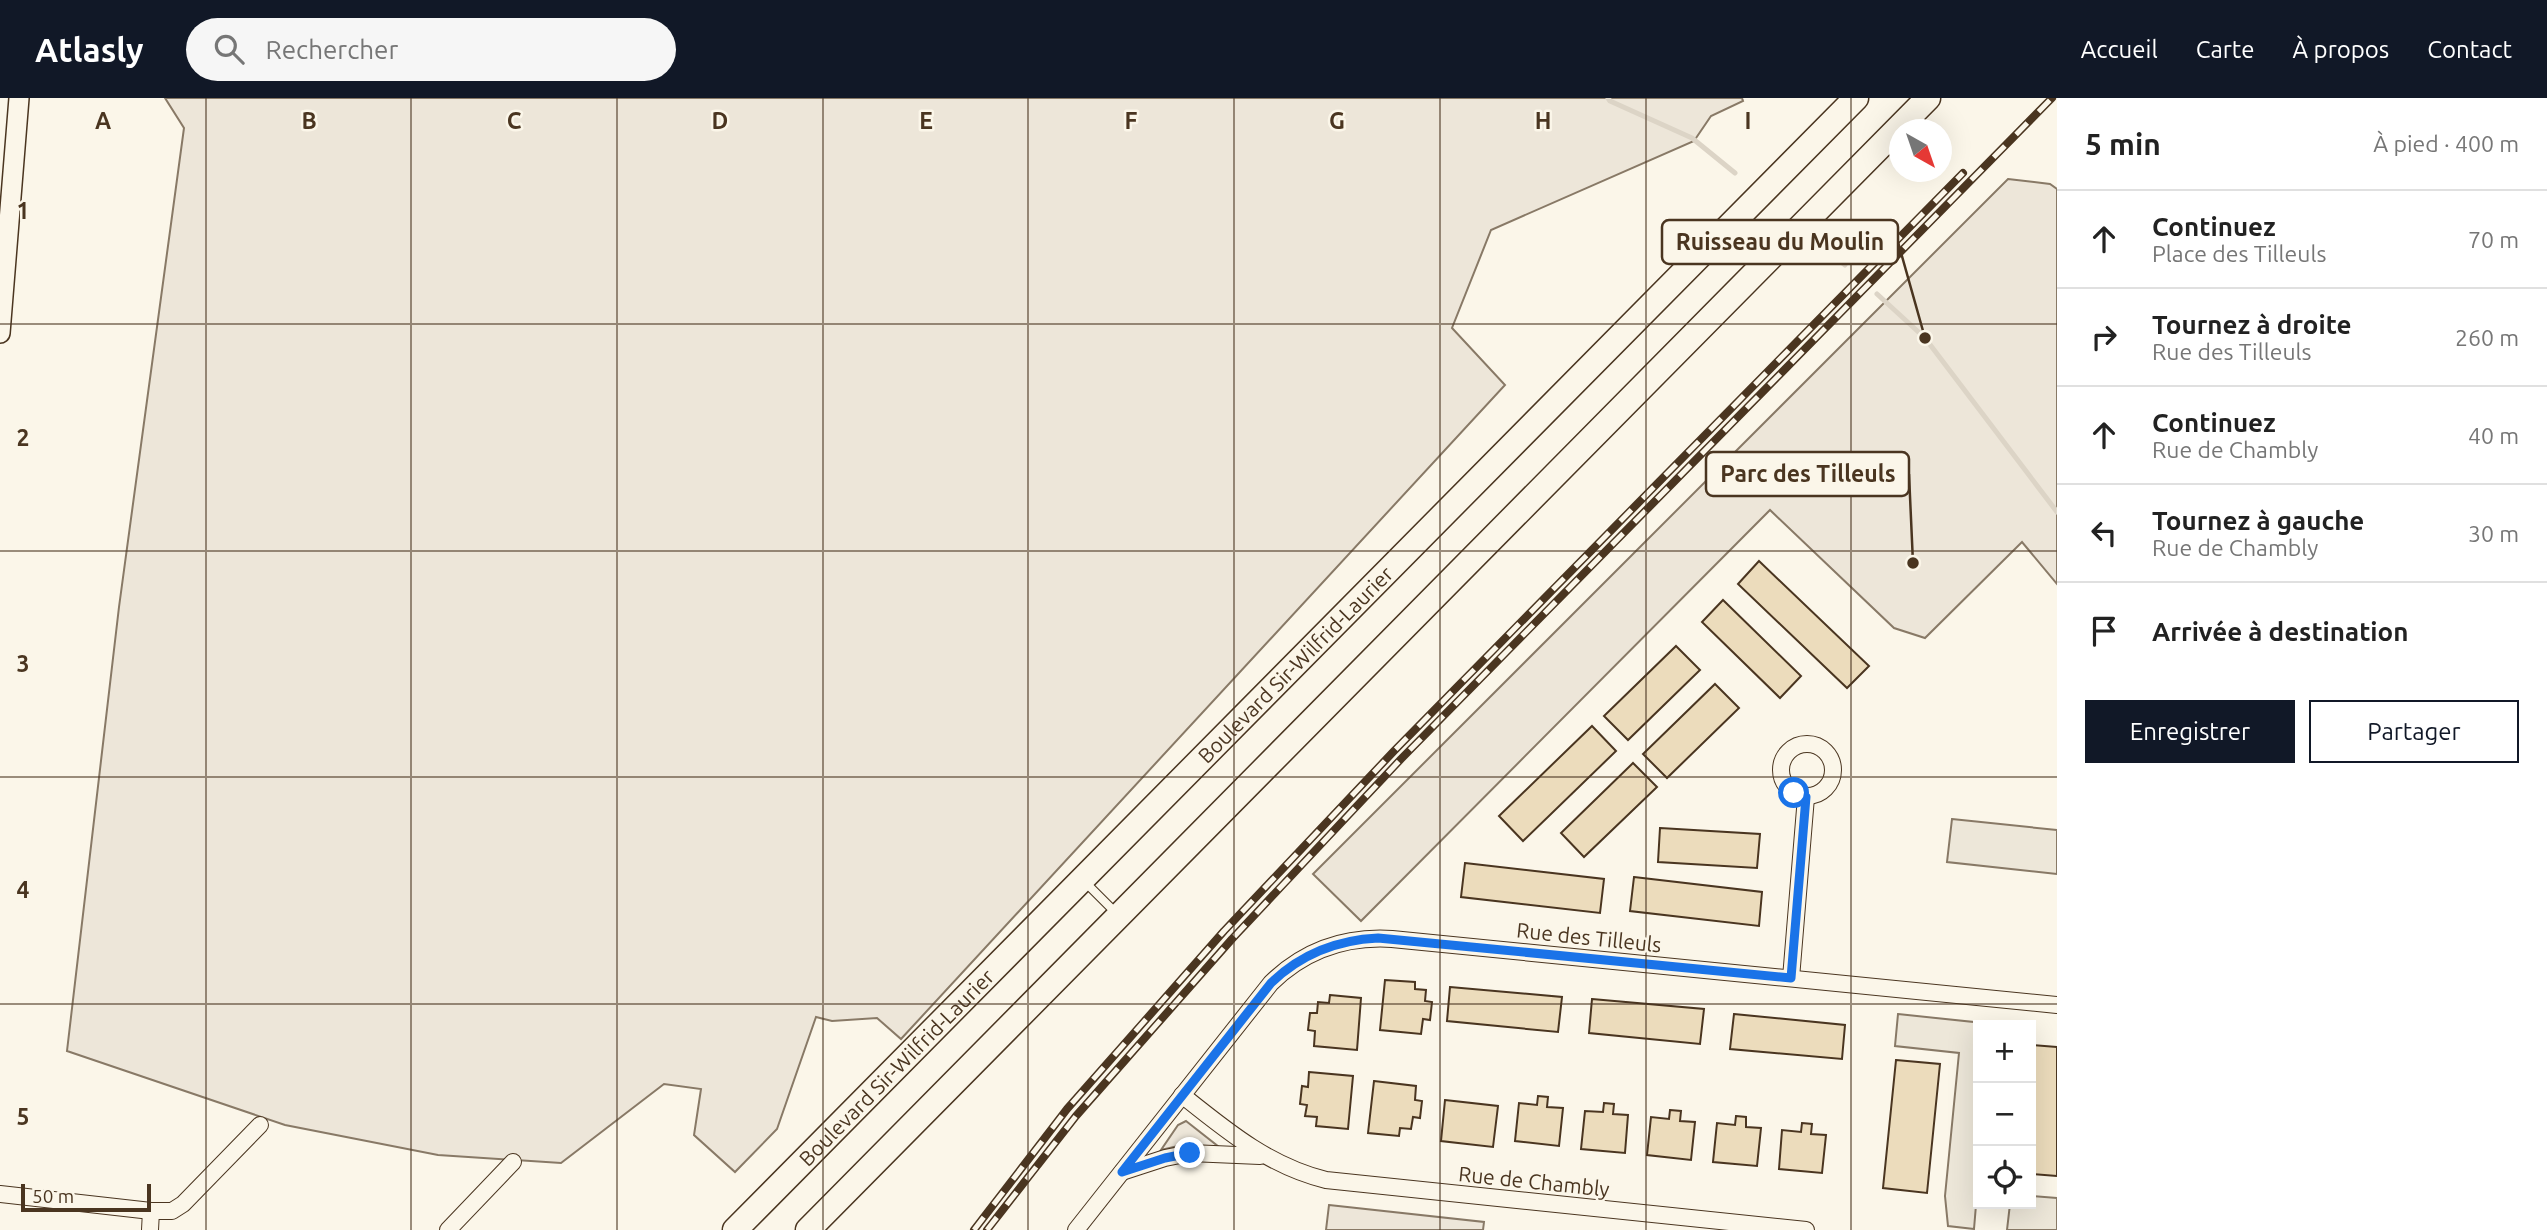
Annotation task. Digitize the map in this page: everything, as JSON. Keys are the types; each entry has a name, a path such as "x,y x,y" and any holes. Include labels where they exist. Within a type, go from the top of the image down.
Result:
{"main road":[{"name":"Boulevard Sir-Wilfrid-Laurier","path":"735,1230 1856,98"},
{"path":"808,1230 1928,98"}],"street":[{"path":"0,333 19,98"},
{"path":"1791,978 1806,797"},
{"name":"Rue des Tilleuls","path":"1182,1095 1280,975 1299,960 1320,949 1354,939 1392,939 2057,1005"},
{"path":"1076,1230 1182,1095"},
{"name":"Rue de Chambly","path":"1182,1095 1263,1156 1298,1172 1343,1183 1806,1230"},
{"path":"0,1194 168,1212 180,1207 260,1125"},
{"name":"Rue de Chambly","path":"1122,1172 1190,1153 1263,1156"},
{"path":"448,1230 513,1162"},
{"path":"150,1230 151,1211"}],"lane":[{"path":"1082,879 1119,916"}],"shaded area":[{"path":"165,98 1742,98 1743,101 1711,116 1694,141 1491,230 1452,328 1505,385 901,1039 877,1018 832,1021 816,1017 777,1129 735,1172 694,1135 701,1089 664,1084 561,1163 438,1155 285,1125 67,1051 119,607 184,128"},
{"path":"2008,179 2050,184 2057,189 2057,584 2022,542 1925,638 1894,628 1770,510 1361,921 1313,874"},
{"path":"1952,819 2057,830 2057,874 1947,862"},
{"path":"1898,1014 1973,1022 1974,1229 1948,1226 1945,1196 1959,1053 1895,1046"},
{"path":"1186,1121 1219,1147 1178,1146 1161,1150 1178,1125"},
{"path":"2036,1196 2057,1198 2057,1230 2007,1230 2009,1209 2036,1209"},
{"path":"1329,1205 1484,1222 1483,1230 1326,1230"}],"building":[{"path":"1759,561 1869,666 1847,688 1738,584"},
{"path":"1723,600 1801,676 1780,698 1702,622"},
{"path":"1676,646 1700,670 1628,740 1604,716"},
{"path":"1715,684 1739,708 1667,778 1643,754"},
{"path":"1592,726 1616,751 1523,841 1499,816"},
{"path":"1633,763 1657,787 1584,857 1561,833"},
{"path":"1660,828 1760,834 1757,868 1658,862"},
{"path":"1465,863 1604,879 1600,913 1461,897"},
{"path":"1634,877 1762,892 1759,926 1630,911"},
{"path":"1385,980 1415,982 1415,989 1426,990 1425,1001 1432,1002 1430,1020 1423,1019 1421,1034 1380,1030"},
{"path":"1450,987 1562,997 1558,1032 1447,1021"},
{"path":"1330,995 1361,998 1357,1050 1314,1046 1315,1031 1308,1030 1310,1013 1317,1013 1318,1002 1329,1003"},
{"path":"1592,999 1704,1009 1700,1044 1589,1033"},
{"path":"1734,1014 1845,1025 1842,1059 1730,1049"},
{"path":"2036,1045 2057,1047 2057,1176 2036,1174"},
{"path":"1896,1060 1940,1064 1927,1193 1883,1188"},
{"path":"1309,1072 1353,1076 1348,1129 1316,1126 1317,1117 1305,1116 1307,1105 1300,1104 1302,1086 1308,1087"},
{"path":"1374,1081 1416,1086 1415,1100 1422,1101 1420,1118 1413,1117 1411,1129 1400,1128 1399,1136 1368,1133"},
{"path":"1538,1096 1548,1097 1547,1107 1563,1108 1559,1146 1515,1141 1519,1103 1537,1105"},
{"path":"1445,1100 1498,1106 1493,1147 1441,1141"},
{"path":"1604,1103 1614,1104 1613,1114 1628,1115 1625,1153 1581,1149 1585,1111 1603,1112"},
{"path":"1670,1110 1681,1111 1680,1121 1695,1122 1691,1160 1647,1155 1651,1117 1669,1119"},
{"path":"1736,1116 1746,1117 1746,1127 1761,1128 1757,1166 1713,1162 1717,1123 1735,1125"},
{"path":"1802,1123 1812,1124 1811,1134 1826,1135 1822,1173 1779,1169 1782,1130 1801,1132"}],"waterway":[{"path":"1608,98 1692,138 1735,173"},
{"path":"1825,249 1845,265"},
{"path":"1877,294 1925,338 2057,512"}],"railway":[{"path":"987,1230 1076,1116 1232,939 1401,759 2052,98"},
{"path":"974,1230 1067,1109 1224,931 1394,751 1963,173"}],"place":[{"name":"Ruisseau du Moulin","path":"1925,338"},
{"name":"Parc des Tilleuls","path":"1913,563"}],"route":[{"path":"1190,1153 1122,1172 1271,983 1299,960 1331,945 1354,939 1378,938 1791,978 1806,797 1794,793"}]}
